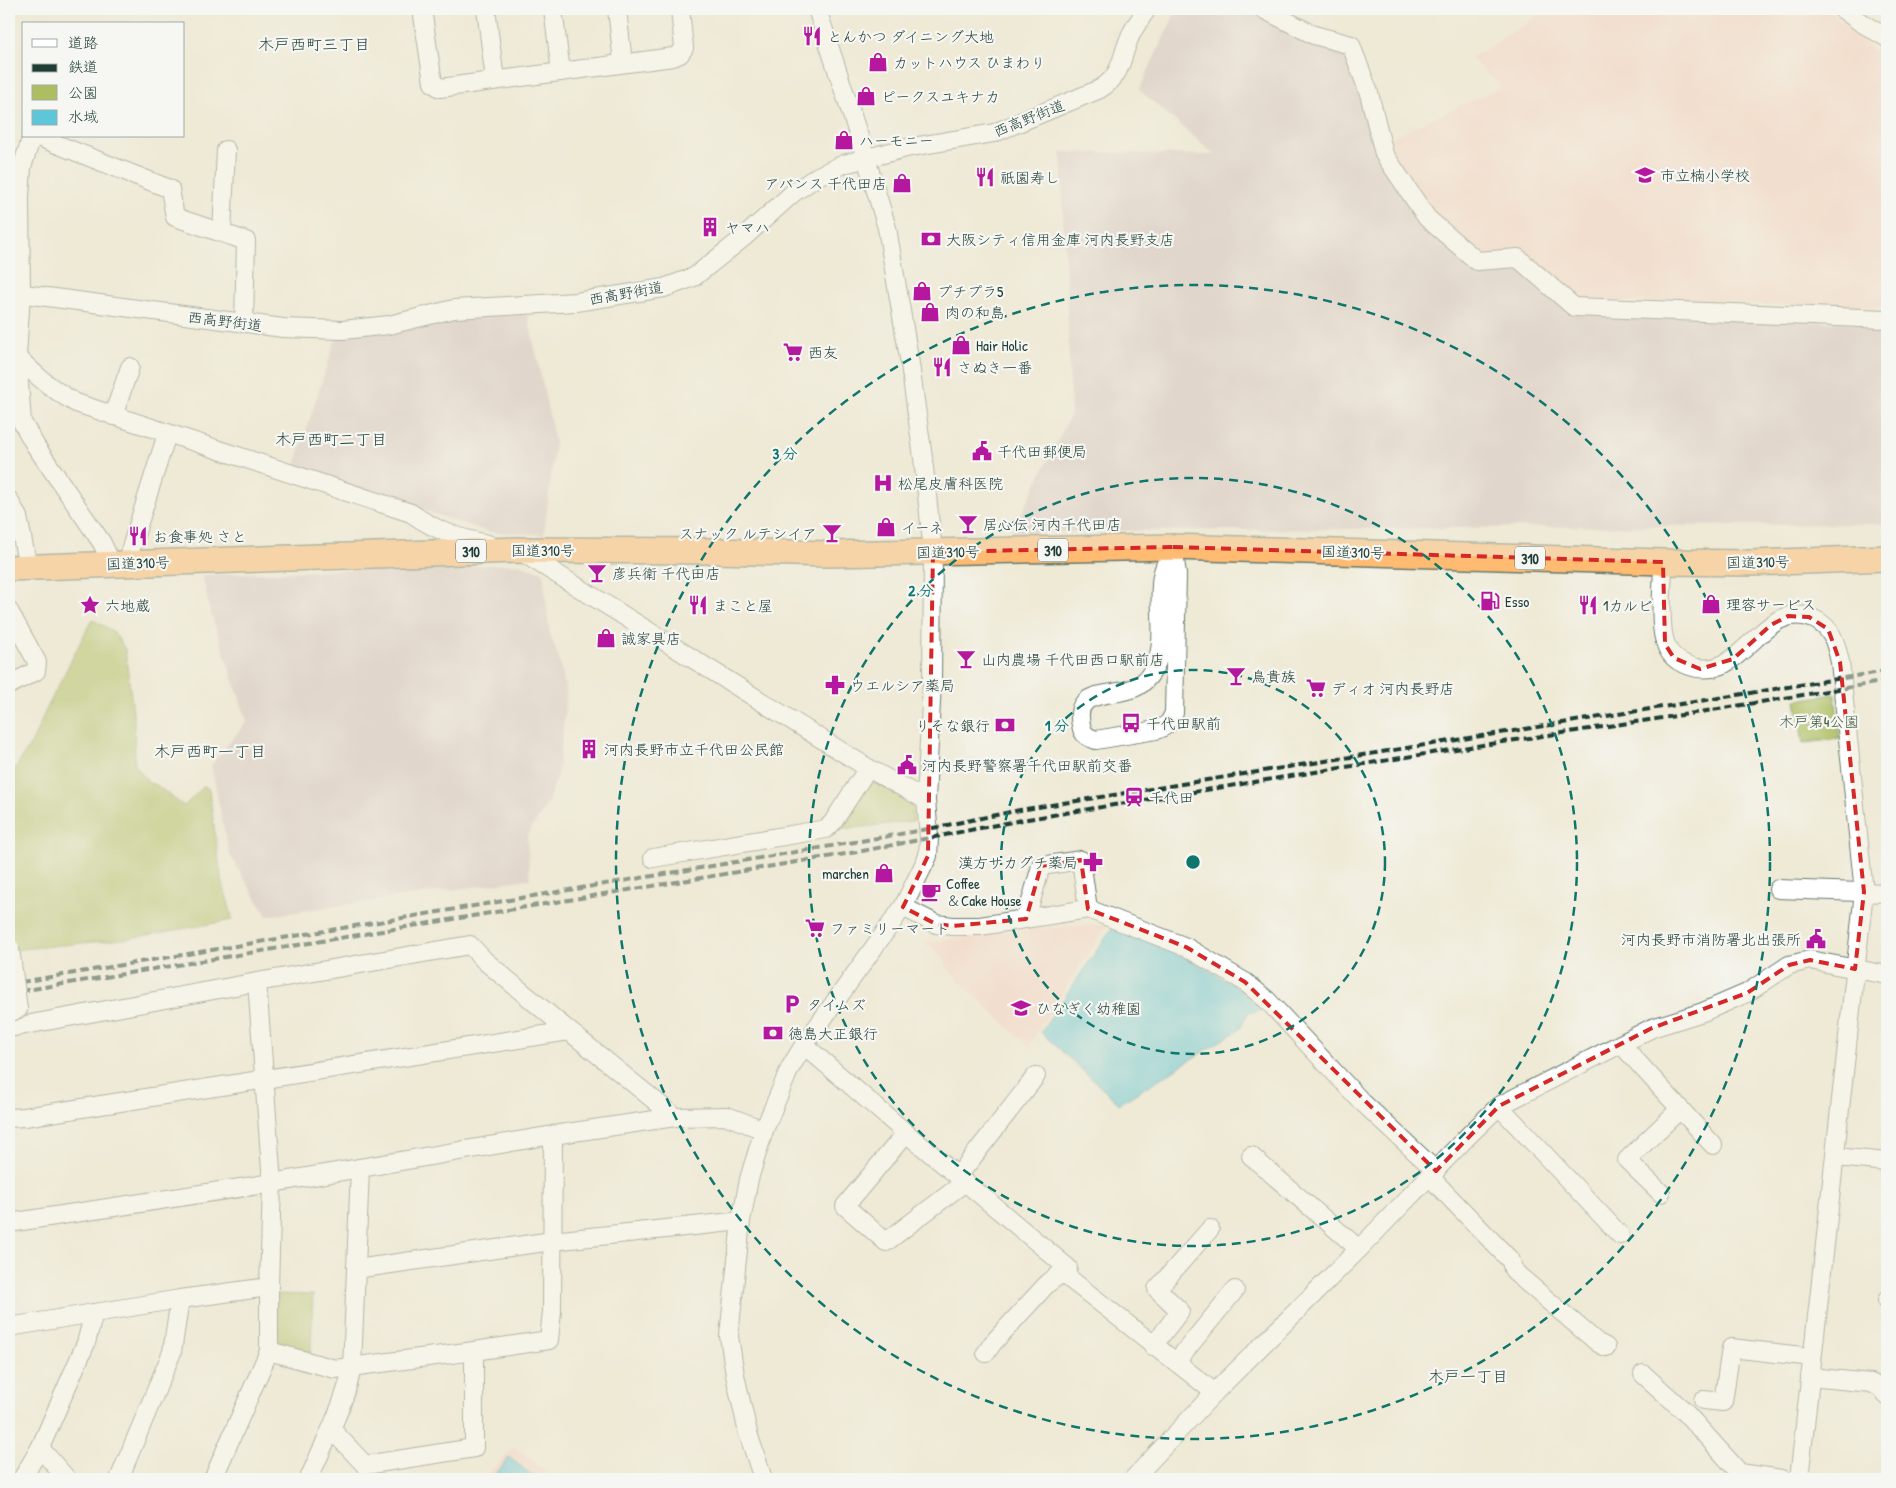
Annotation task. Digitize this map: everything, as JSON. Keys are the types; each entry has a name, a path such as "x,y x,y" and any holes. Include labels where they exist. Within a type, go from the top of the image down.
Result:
{"highway":[{"name":"国道310号","path":"18,567 519,550 716,551 828,554 1173,547 1663,562 1751,562 1887,558"}],"street":[{"path":"422,9 433,83 440,88 680,54 684,48 680,9"},
{"path":"486,9 495,80"},
{"path":"553,9 561,72"},
{"path":"617,9 623,63"},
{"path":"763,1479 748,1433 735,1375 729,1336 740,1221 748,1179 764,1130 790,1068 804,1045 903,907 928,856 929,838 926,800 932,682 933,552 923,458 909,355 887,228 817,9"},
{"name":"西高野街道","path":"15,293 283,328 343,330 389,325 454,309 576,302 664,288 694,277 743,238 793,193 818,176 844,164 914,146 994,133 1100,89 1111,82 1117,74 1129,37 1148,9"},
{"path":"1263,9 1314,35 1351,45 1369,93 1384,154 1428,218 1477,261 1518,258 1574,306 1887,319"},
{"path":"1842,9 1887,38"},
{"path":"31,138 15,182 13,352 15,422 35,445 102,543 121,563 130,551 167,434"},
{"path":"41,138 170,189 175,217 246,241 244,323"},
{"path":"222,232 226,150"},
{"path":"13,352 30,372 54,391 76,403 411,513 428,525 459,538 519,550 868,768 926,800"},
{"path":"113,416 130,367"},
{"path":"9,500 18,517 18,567"},
{"path":"1173,547 1177,574 1174,713 1164,727 1156,730 1096,740 1090,738 1084,735 1080,716 1087,700 1094,696 1135,688 1144,682 1156,664 1161,638 1162,576 1173,547"},
{"path":"1663,562 1663,636 1669,652 1682,663 1700,669 1723,664 1733,659 1771,625 1788,616 1809,617 1828,629 1835,641 1840,662 1864,892 1799,1479"},
{"path":"9,612 37,662 36,671 9,686"},
{"path":"653,858 826,829 833,822 868,768"},
{"path":"1026,918 1041,866 1081,860 1088,909"},
{"path":"1778,889 1887,893"},
{"path":"903,907 936,924 953,926 980,926 1088,909 1186,948 1245,982 1267,1000 1361,1101 1433,1174 1512,1261 1513,1270 1598,1343 1606,1347"},
{"path":"9,1028 470,945 485,961 675,1117"},
{"path":"9,1013 18,1009 10,948"},
{"path":"1134,1479 1214,1392 1359,1249 1499,1106 1652,1028 1703,1012 1746,993 1789,965 1810,960 1887,976"},
{"path":"214,1479 269,1351 272,1183 257,982"},
{"path":"9,1118 265,1080 569,1031"},
{"path":"1621,1044 1713,1144"},
{"path":"804,1045 1068,1268 1047,1284 986,1353"},
{"path":"906,1133 845,1206 886,1242 962,1179 1036,1076"},
{"path":"1499,1106 1620,1235"},
{"path":"1661,1193 1627,1160 1680,1109"},
{"path":"9,1223 272,1183 553,1135 675,1117 727,1116 764,1130"},
{"path":"269,1351 335,1370 549,1340 552,1311 553,1135"},
{"path":"1251,1156 1359,1249"},
{"path":"1836,1157 1887,1162"},
{"path":"308,1479 332,1430 348,1386 352,1368 360,1168"},
{"path":"356,1269 552,1241 740,1221"},
{"path":"1153,1346 1180,1311 1157,1289 1210,1230"},
{"path":"1061,1272 1214,1392"},
{"path":"9,1327 180,1299 269,1287"},
{"path":"1176,1362 1235,1290"},
{"path":"119,1479 172,1352 180,1299"},
{"path":"22,1479 40,1448 86,1343 94,1313"},
{"path":"1703,1400 1723,1402 1732,1340 1812,1357"},
{"path":"332,1430 365,1465 474,1448 474,1351"},
{"path":"1643,1374 1683,1410 1740,1473 1782,1479"},
{"path":"1810,1377 1871,1383 1881,1388 1887,1396"},
{"path":"40,1448 67,1479"}],"highlighted area":[{"path":"1173,547 1663,562 1665,644 1674,658 1700,669 1733,659 1771,625 1788,616 1809,617 1828,629 1840,662 1864,892 1855,969 1810,960 1789,965 1747,993 1652,1028 1499,1106 1436,1171 1245,982 1186,947 1088,909 1081,860 1041,866 1026,919 953,926 936,924 903,907 928,856 933,552"}],"shaded area":[{"path":"1177,9 1263,9 1348,52 1380,157 1478,265 1519,264 1572,311 1887,324 1887,524 1012,532 1071,414 1061,152 1215,155 1139,90"},
{"name":"市立楠小学校","path":"1548,9 1828,9 1887,63 1887,307 1574,300 1481,255 1423,209 1385,140 1501,87 1471,58"},
{"path":"515,312 528,315 555,443 544,535 489,532 294,468 337,334 459,316"},
{"path":"519,564 543,572 550,634 558,655 567,694 558,772 548,803 527,836 530,879 267,916 229,854 211,765 247,721 209,608 202,575"},
{"name":"ひなぎく幼稚園","path":"1108,924 1028,1046 948,970 944,958 925,942 1024,929"},
{"path":"514,1446 556,1479 483,1479"}],"green space":[{"path":"92,619 114,632 125,649 134,719 135,765 149,783 155,784 184,806 204,786 209,789 221,876 233,920 125,939 9,952 9,778 32,742"},
{"name":"木戸第4公園","path":"1835,694 1840,739 1803,743 1796,700"},
{"path":"870,777 911,799 914,821 838,830 849,806"},
{"path":"277,1294 313,1295 311,1353 285,1347 275,1339"}],"water":[{"path":"1112,928 1184,955 1245,992 1248,999 1260,1002 1261,1011 1248,1013 1240,1029 1119,1104 1041,1032"},
{"path":"509,1457 537,1479 492,1479"}],"railway":[{"path":"9,984 855,842 1020,810 1887,671"},
{"path":"9,993 857,852 1022,820 1887,681"}],"place":[{"name":"とんかつ ダイニング大地","path":"812,36"},
{"name":"カットハウス ひまわり","path":"878,62"},
{"name":"ピークスユキナカ","path":"866,96"},
{"name":"ハーモニー","path":"844,140"},
{"name":"市立楠小学校","path":"1645,175"},
{"name":"祇園寿し","path":"985,177"},
{"name":"アバンス 千代田店","path":"902,183"},
{"name":"ヤマハ","path":"710,227"},
{"name":"大阪シティ信用金庫 河内長野支店","path":"931,239"},
{"name":"プチプラ5","path":"922,291"},
{"name":"肉の和島","path":"930,312"},
{"name":"Hair Holic","path":"961,345"},
{"name":"西友","path":"793,352"},
{"name":"さぬき一番","path":"942,367"},
{"name":"千代田郵便局","path":"982,451"},
{"name":"松尾皮膚科医院","path":"883,483"},
{"name":"居心伝 河内千代田店","path":"968,524"},
{"name":"イーネ","path":"886,527"},
{"name":"スナック ルテシイア","path":"832,533"},
{"name":"お食事処 さと","path":"138,536"},
{"name":"彦兵衛 千代田店","path":"597,573"},
{"name":"Esso","path":"1490,601"},
{"name":"理容サービス","path":"1711,604"},
{"name":"六地蔵","path":"90,605"},
{"name":"まこと屋","path":"698,605"},
{"name":"1カルビ","path":"1588,605"},
{"name":"誠家具店","path":"606,638"},
{"name":"山内農場 千代田西口駅前店","path":"966,659"},
{"name":"鳥貴族","path":"1236,676"},
{"name":"ウエルシア薬局","path":"835,685"},
{"name":"ディオ 河内長野店","path":"1316,688"},
{"name":"千代田駅前","path":"1131,723"},
{"name":"りそな銀行","path":"1005,725"},
{"name":"河内長野市立千代田公民館","path":"589,749"},
{"name":"河内長野警察署千代田駅前交番","path":"907,765"},
{"name":"千代田","path":"1134,797"},
{"name":"漢方サカグチ薬局","path":"1093,862"},
{"name":"marchen","path":"884,873"},
{"name":"Coffee ＆Cake House","path":"931,892"},
{"name":"ファミリーマート","path":"815,928"},
{"name":"河内長野市消防署北出張所","path":"1816,939"},
{"name":"タイムズ","path":"792,1004"},
{"name":"ひなぎく幼稚園","path":"1021,1008"},
{"name":"徳島大正銀行","path":"773,1033"}],"district":[{"name":"木戸西町三丁目","path":"314,44"},
{"name":"木戸西町二丁目","path":"331,439"},
{"name":"木戸西町一丁目","path":"210,751"},
{"name":"木戸一丁目","path":"1468,1376"}]}
